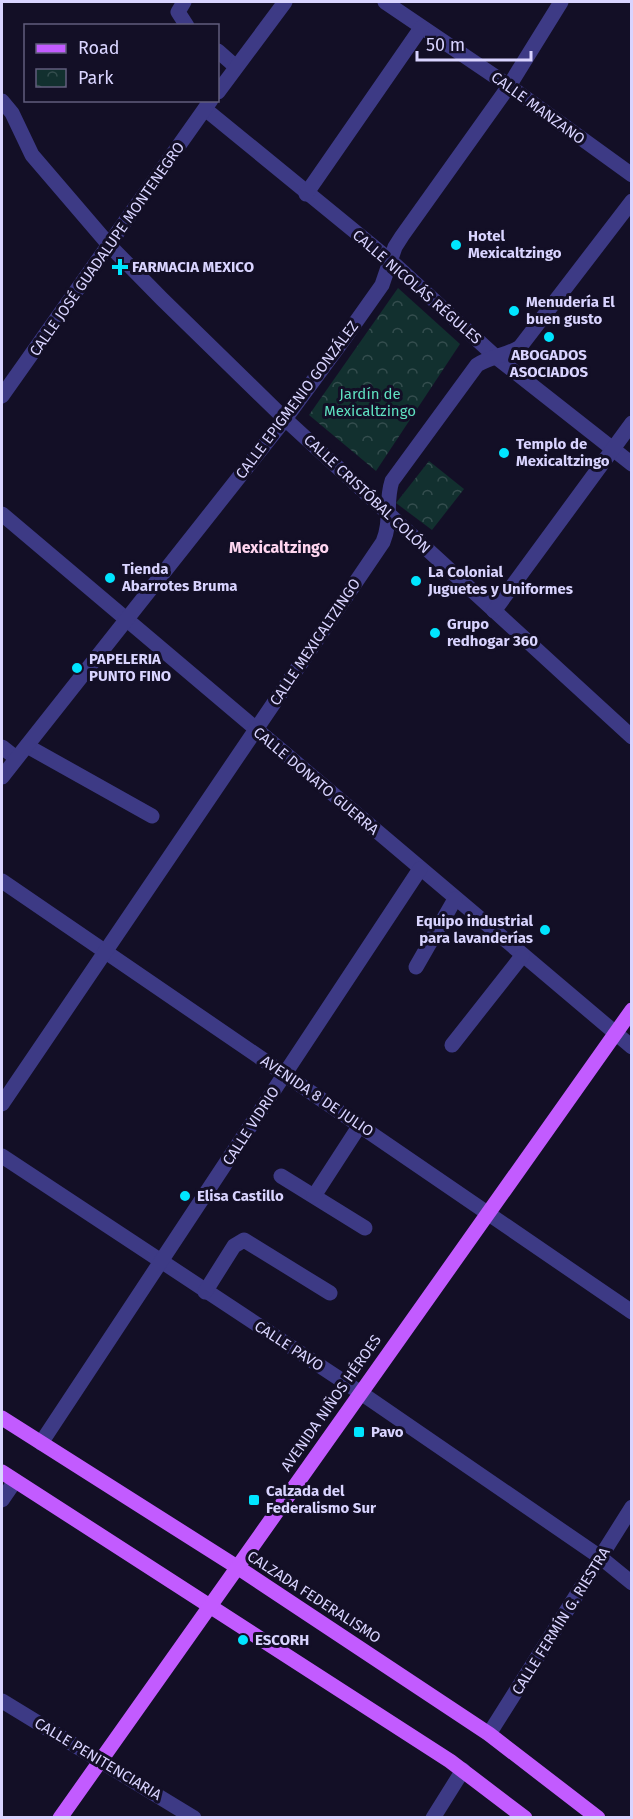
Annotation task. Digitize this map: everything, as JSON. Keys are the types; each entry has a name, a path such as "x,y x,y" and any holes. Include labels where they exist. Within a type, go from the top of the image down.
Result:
{"main road":[{"name":"AVENIDA NIÑOS HÉROES","path":"60,1818 632,1010"},
{"name":"CALZADA FEDERALISMO","path":"2,1418 237,1567 489,1734 598,1818"},
{"path":"8,1477 463,1770 525,1818"}],"street":[{"path":"184,2 178,12 179,18 185,24"},
{"path":"219,91 285,2"},
{"name":"CALLE MANZANO","path":"385,2 509,86 632,176"},
{"name":"CALLE EPIGMENIO GONZÁLEZ","path":"2,777 285,419 382,285 402,236 509,86 561,2"},
{"path":"306,194 421,28"},
{"path":"219,52 236,66"},
{"name":"CALLE CRISTÓBAL COLÓN","path":"2,101 12,113 32,155 110,246 285,419 632,737"},
{"name":"CALLE NICOLÁS RÉGULES","path":"208,105 306,194 391,261 496,357 632,464"},
{"name":"CALLE JOSÉ GUADALUPE MONTENEGRO","path":"2,396 208,105"},
{"name":"CALLE MEXICALTZINGO","path":"2,1104 383,542 389,528 387,496 392,482 477,364 510,354 520,347 534,332 632,201"},
{"path":"494,612 632,423"},
{"name":"CALLE DONATO GUERRA","path":"2,514 632,1047"},
{"path":"2,747 22,752 152,816"},
{"name":"CALLE VIDRIO","path":"40,1443 420,869"},
{"name":"AVENIDA 8 DE JULIO","path":"2,881 632,1312"},
{"path":"416,967 455,899"},
{"path":"452,1046 522,956"},
{"path":"314,1196 360,1125"},
{"name":"CALLE PAVO","path":"2,1156 361,1393 600,1557 632,1583"},
{"path":"281,1176 365,1228"},
{"path":"205,1292 234,1246 244,1240 330,1293"},
{"path":"2,1500 8,1477"},
{"name":"CALLE FERMÍN G. RIESTRA","path":"489,1734 632,1508"},
{"name":"CALLE PENITENCIARIA","path":"2,1701 194,1818"},
{"path":"433,1818 463,1770"}],"green space":[{"name":"Jardín de Mexicaltzingo","path":"398,288 460,344 376,471 309,415"},
{"path":"429,461 464,489 432,530 396,503"}],"place":[{"name":"Hotel Mexicaltzingo","path":"456,245"},
{"name":"FARMACIA MEXICO","path":"120,267"},
{"name":"Menudería El buen gusto","path":"514,311"},
{"name":"ABOGADOS ASOCIADOS","path":"549,337"},
{"name":"Templo de Mexicaltzingo","path":"504,453"},
{"name":"Tienda Abarrotes Bruma","path":"110,578"},
{"name":"La Colonial Juguetes y Uniformes","path":"416,581"},
{"name":"Grupo redhogar 360","path":"435,633"},
{"name":"PAPELERIA PUNTO FINO","path":"77,668"},
{"name":"Equipo industrial para lavanderías","path":"545,930"},
{"name":"Elisa Castillo","path":"185,1196"},
{"name":"Pavo","path":"359,1432"},
{"name":"Calzada del Federalismo Sur","path":"254,1500"},
{"name":"ESCORH","path":"243,1640"}],"district":[{"name":"Mexicaltzingo","path":"279,547"}]}
